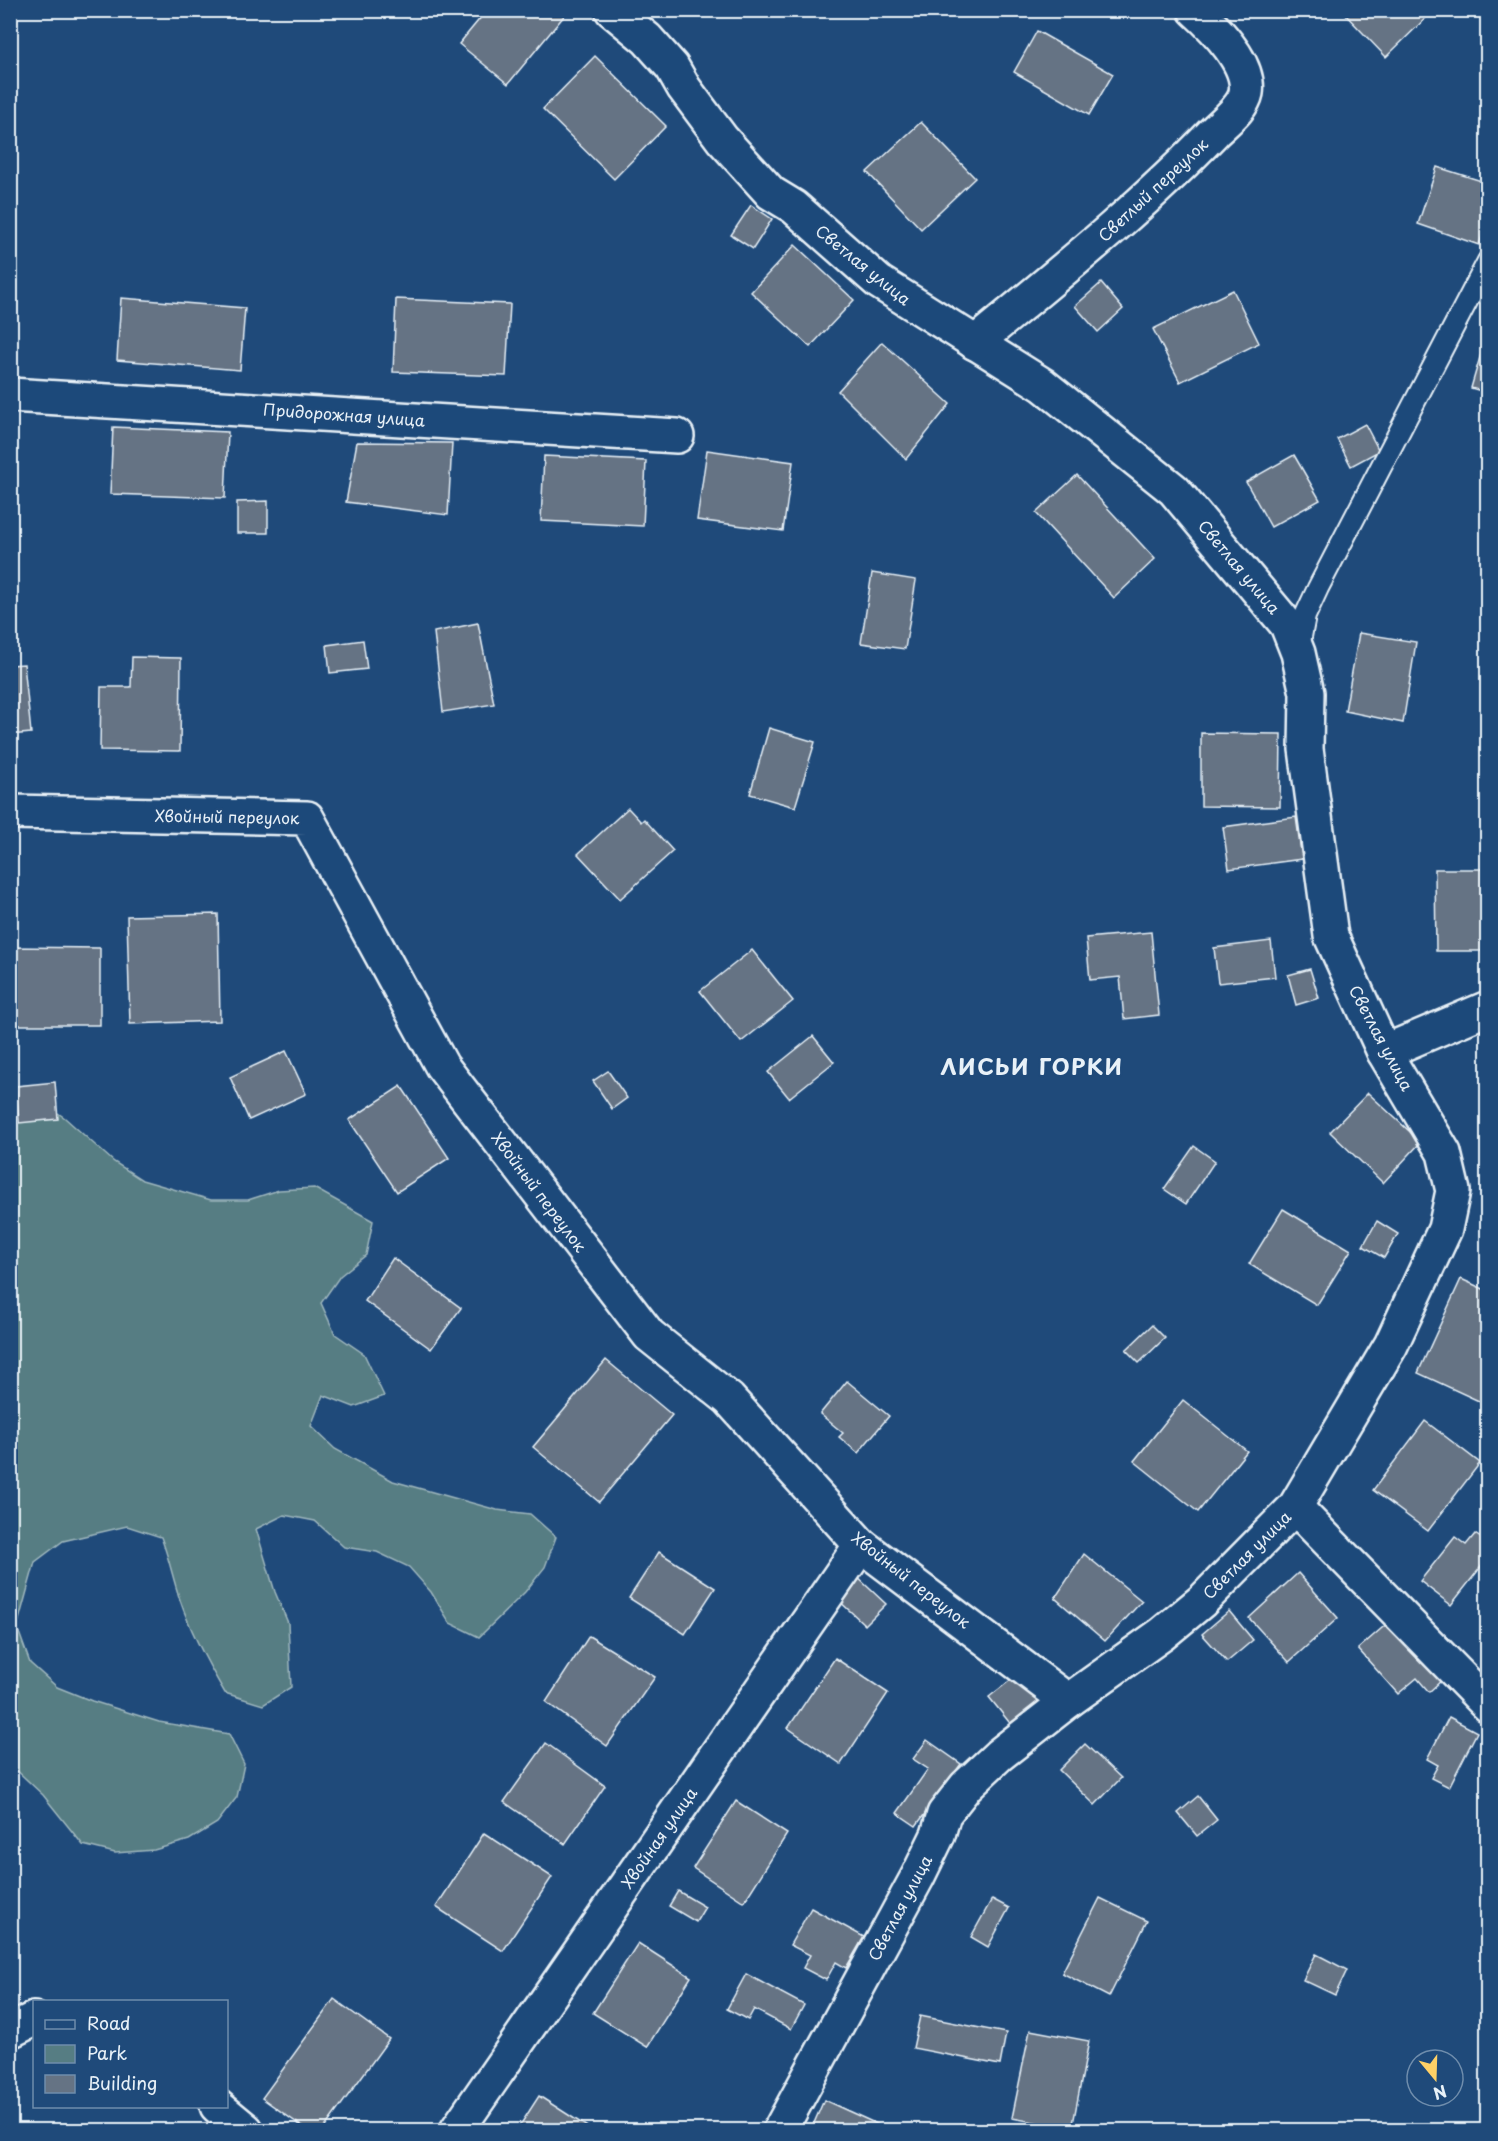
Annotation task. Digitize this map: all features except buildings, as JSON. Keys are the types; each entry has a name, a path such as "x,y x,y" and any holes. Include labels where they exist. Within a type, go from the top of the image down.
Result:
{"street":[{"name":"Светлая улица","path":"612,10 646,39 672,67 684,88 722,139 771,193 794,207 879,282 1043,386 1174,490 1287,625 1298,653 1307,693 1306,749 1331,936 1384,1052 1444,1153 1453,1191 1445,1229 1391,1345 1294,1507 1202,1601 1162,1634 1068,1701 999,1755 966,1786 944,1814 938,1835 918,1876 780,2130"},
{"name":"Светлый переулок","path":"975,344 1171,176 1237,109 1246,94 1245,78 1239,63 1219,31 1195,10"},
{"name":"Придорожная улица","path":"10,395 677,436"},
{"name":"Хвойный переулок","path":"10,812 307,818 344,890 448,1074 649,1335 729,1398 861,1545 1068,1701"},
{"path":"1384,1052 1488,1008"},
{"path":"1294,1507 1488,1705"},
{"name":"Хвойная улица","path":"457,2130 861,1545"},
{"path":"10,2031 33,2020"},
{"path":"219,2108 246,2130"}],"lane":[{"path":"1298,653 1305,616 1488,261"}],"green space":[{"path":"10,1087 35,1097 65,1118 114,1162 142,1180 211,1200 248,1200 279,1190 314,1188 373,1221 366,1255 340,1276 321,1303 335,1334 364,1354 384,1396 354,1407 323,1395 311,1426 335,1449 393,1481 497,1510 530,1514 556,1537 545,1567 525,1592 479,1637 450,1623 431,1592 409,1567 377,1552 344,1547 315,1521 284,1515 256,1529 275,1592 288,1623 291,1687 263,1705 225,1693 189,1624 161,1537 127,1526 63,1541 35,1562 17,1627 30,1663 57,1687 92,1701 159,1722 229,1734 244,1764 237,1797 217,1823 189,1840 154,1850 115,1853 83,1845 43,1795 11,1765"}],"district":[{"name":"ЛИСЬИ ГОРКИ","path":"1032,1067"}]}
